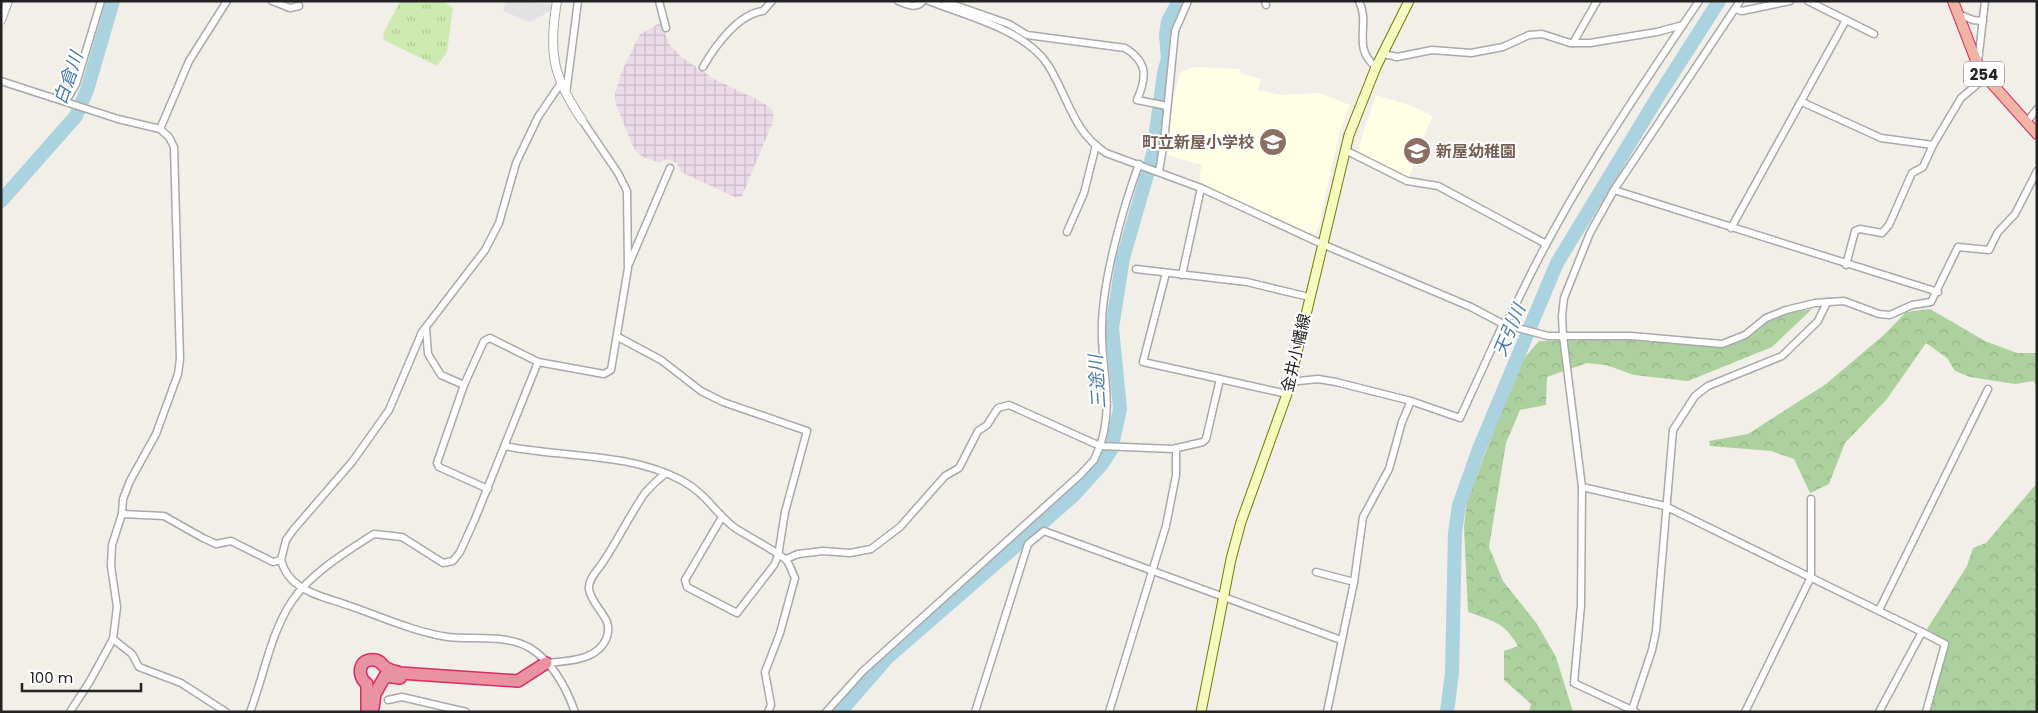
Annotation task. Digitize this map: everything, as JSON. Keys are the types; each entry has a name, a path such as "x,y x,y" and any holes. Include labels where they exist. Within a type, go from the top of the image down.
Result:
{"highway":[{"name":"254","path":"1953,1 1978,63 1986,77 2037,134"},
{"path":"366,712 367,684 361,678 360,670 364,663 371,660 379,661 385,668 400,673 500,681 518,681 546,663"},
{"path":"372,712 375,694 385,676 516,687 534,680 546,663"}],"main road":[{"name":"金井小幡線","path":"1201,712 1223,596 1241,522 1287,394 1345,150 1360,104 1409,1"}],"street":[{"path":"1,20 8,1"},
{"path":"68,102 76,84 102,1"},
{"path":"160,129 189,62 227,1"},
{"path":"272,1 290,8 299,6"},
{"path":"488,489 439,467 437,463 464,385 484,341 490,338 538,362 604,374 611,370 628,268 627,191 618,173 566,95 553,56 552,40 558,1"},
{"path":"566,95 578,1"},
{"path":"659,1 666,28"},
{"path":"703,67 733,29 754,12 763,11 772,1"},
{"path":"898,1 912,6 923,1"},
{"path":"929,1 981,19 1037,51 1049,65 1074,120 1096,145 1106,153 1201,188 1322,244 1463,303 1503,324 1548,336 1631,336 1722,344 1745,335 1766,318 1786,310 1827,302 1844,301 1879,314 1890,315 1912,305 1931,302 1938,292 1958,247 1989,250 1998,232 2016,214 2037,171"},
{"path":"1159,171 1164,142 1174,31 1188,1"},
{"path":"1359,1 1363,13 1362,39 1366,59 1376,68"},
{"path":"1573,43 1597,1"},
{"path":"1289,382 1318,379 1336,382 1411,401 1460,418 1503,324 1511,316 1546,244 1602,145 1699,1"},
{"path":"1740,1 1614,190 1590,233 1572,275 1562,316 1582,486 1581,605 1574,683 1634,711 1656,631 1667,512 1665,506 1673,430 1695,396 1708,386 1782,356 1815,325 1827,302"},
{"path":"1735,9 1742,11 1790,1"},
{"path":"1808,1 1830,10 1874,34"},
{"path":"1978,63 1986,1"},
{"path":"946,2 1008,24 1027,35 1125,48 1136,54 1141,62 1144,73 1143,87 1137,100 1167,106"},
{"path":"1958,14 1973,20 1983,21"},
{"path":"1731,228 1846,20"},
{"path":"1384,54 1397,57 1432,50 1471,53 1503,47 1529,34 1542,34 1573,43 1590,43 1657,32 1683,25"},
{"path":"1846,264 1855,230 1860,229 1882,233 1889,226 1912,173 1923,166 1933,145 1961,98 1986,77"},
{"path":"1,81 160,129 169,137 174,147 174,226 180,359 178,374 156,434 130,481 123,498 122,514 112,545 111,566 117,607 114,639 70,712"},
{"path":"561,83 538,117 516,163 499,223 485,250 426,328 412,354 389,410 352,462 286,540 281,560 290,579 302,588 426,632 520,644 540,656 564,685 575,712"},
{"path":"1802,102 1881,138 1933,145"},
{"path":"2026,123 2037,109"},
{"path":"1067,232 1084,192 1096,145"},
{"path":"1345,150 1406,181 1438,186 1546,244"},
{"path":"826,712 863,671 1080,475 1094,460 1106,424 1108,393 1101,340 1104,298 1114,254 1140,164"},
{"path":"628,268 670,168"},
{"path":"1182,275 1201,188"},
{"path":"1614,190 1938,292"},
{"path":"1136,269 1247,282 1309,297"},
{"path":"1166,273 1143,362 1287,394"},
{"path":"426,328 428,354 441,375 464,385"},
{"path":"618,337 660,360 701,391 723,402 806,431 785,512 778,556 774,565 736,613 686,587 685,580 722,518"},
{"path":"250,712 278,630 291,602 302,588 326,568 374,534 402,537 443,563 453,561 460,552 488,489 538,362"},
{"path":"505,446 535,452 608,459 650,468 680,480 705,495 722,518 778,556 786,559 798,554 823,551 850,553 872,549 900,527 945,476 960,468 978,431 987,425 998,408 1009,405 1087,442 1100,446 1176,448 1203,442 1206,439 1220,379"},
{"path":"1879,610 1988,389"},
{"path":"1327,712 1354,582 1363,517 1389,469 1402,422 1411,401"},
{"path":"1109,712 1166,526 1176,475 1176,448"},
{"path":"546,663 579,659 595,652 603,644 608,635 608,624 588,589 590,580 612,550 652,484 664,474"},
{"path":"1582,486 1665,506 1879,610 1944,644 1926,712"},
{"path":"1745,712 1811,577 1811,499"},
{"path":"122,514 164,516 216,544 231,541 273,562 281,560"},
{"path":"975,712 1028,544 1044,531 1341,640"},
{"path":"768,712 772,705 764,672 780,633 795,578 786,559"},
{"path":"1316,572 1354,582"},
{"path":"1878,712 1922,632"},
{"path":"114,639 132,654 139,667 181,683 226,712"},
{"path":"388,700 402,698 466,712"}],"shaded area":[{"path":"506,1 554,5 552,10 530,22 503,11"},
{"path":"660,23 670,45 681,57 716,80 758,100 772,109 774,119 742,196 737,198 681,172 677,163 666,159 660,163 643,157 632,144 616,104 615,94 622,71 640,34"},
{"path":"1193,67 1240,69 1241,74 1261,79 1258,90 1280,95 1320,93 1350,105 1339,134 1318,229 1313,235 1199,183 1202,165 1164,154 1168,142 1172,103 1180,73"},
{"path":"1376,95 1412,106 1432,116 1408,180 1357,152"}],"green space":[{"path":"400,1 443,1 453,8 447,52 437,66 384,40 383,34"},
{"path":"1812,309 1772,347 1688,381 1634,375 1606,365 1587,363 1547,377 1546,405 1520,410 1506,443 1489,547 1503,581 1537,624 1556,657 1573,712 1529,712 1531,704 1504,680 1504,651 1518,646 1503,627 1491,620 1468,612 1464,527 1467,501 1520,363 1539,341 1631,339 1725,347 1748,338 1768,321 1788,313"},
{"path":"1930,309 1985,341 2017,353 2037,353 2037,386 2033,381 2015,384 1970,377 1955,371 1947,358 1926,343 1887,399 1845,443 1829,484 1810,493 1794,459 1771,451 1710,446 1709,441 1748,434 1826,384 1885,334 1906,312"},
{"path":"2037,483 2037,712 1929,712 1949,644 1927,629 1967,566 1973,548 1986,543"}],"waterway":[{"name":"白倉川","path":"1,201 76,116 87,90 113,1"},
{"name":"三途川","path":"840,712 888,657 1073,496 1102,464 1111,450 1120,409 1112,328 1123,258 1153,154 1164,73 1168,59 1166,35 1168,21 1179,1"},
{"name":"天引川","path":"1447,712 1452,673 1455,533 1459,505 1479,449 1557,263 1659,95 1719,1"}],"place":[{"name":"町立新屋小学校","path":"1273,142"},
{"name":"新屋幼稚園","path":"1417,151"}]}
